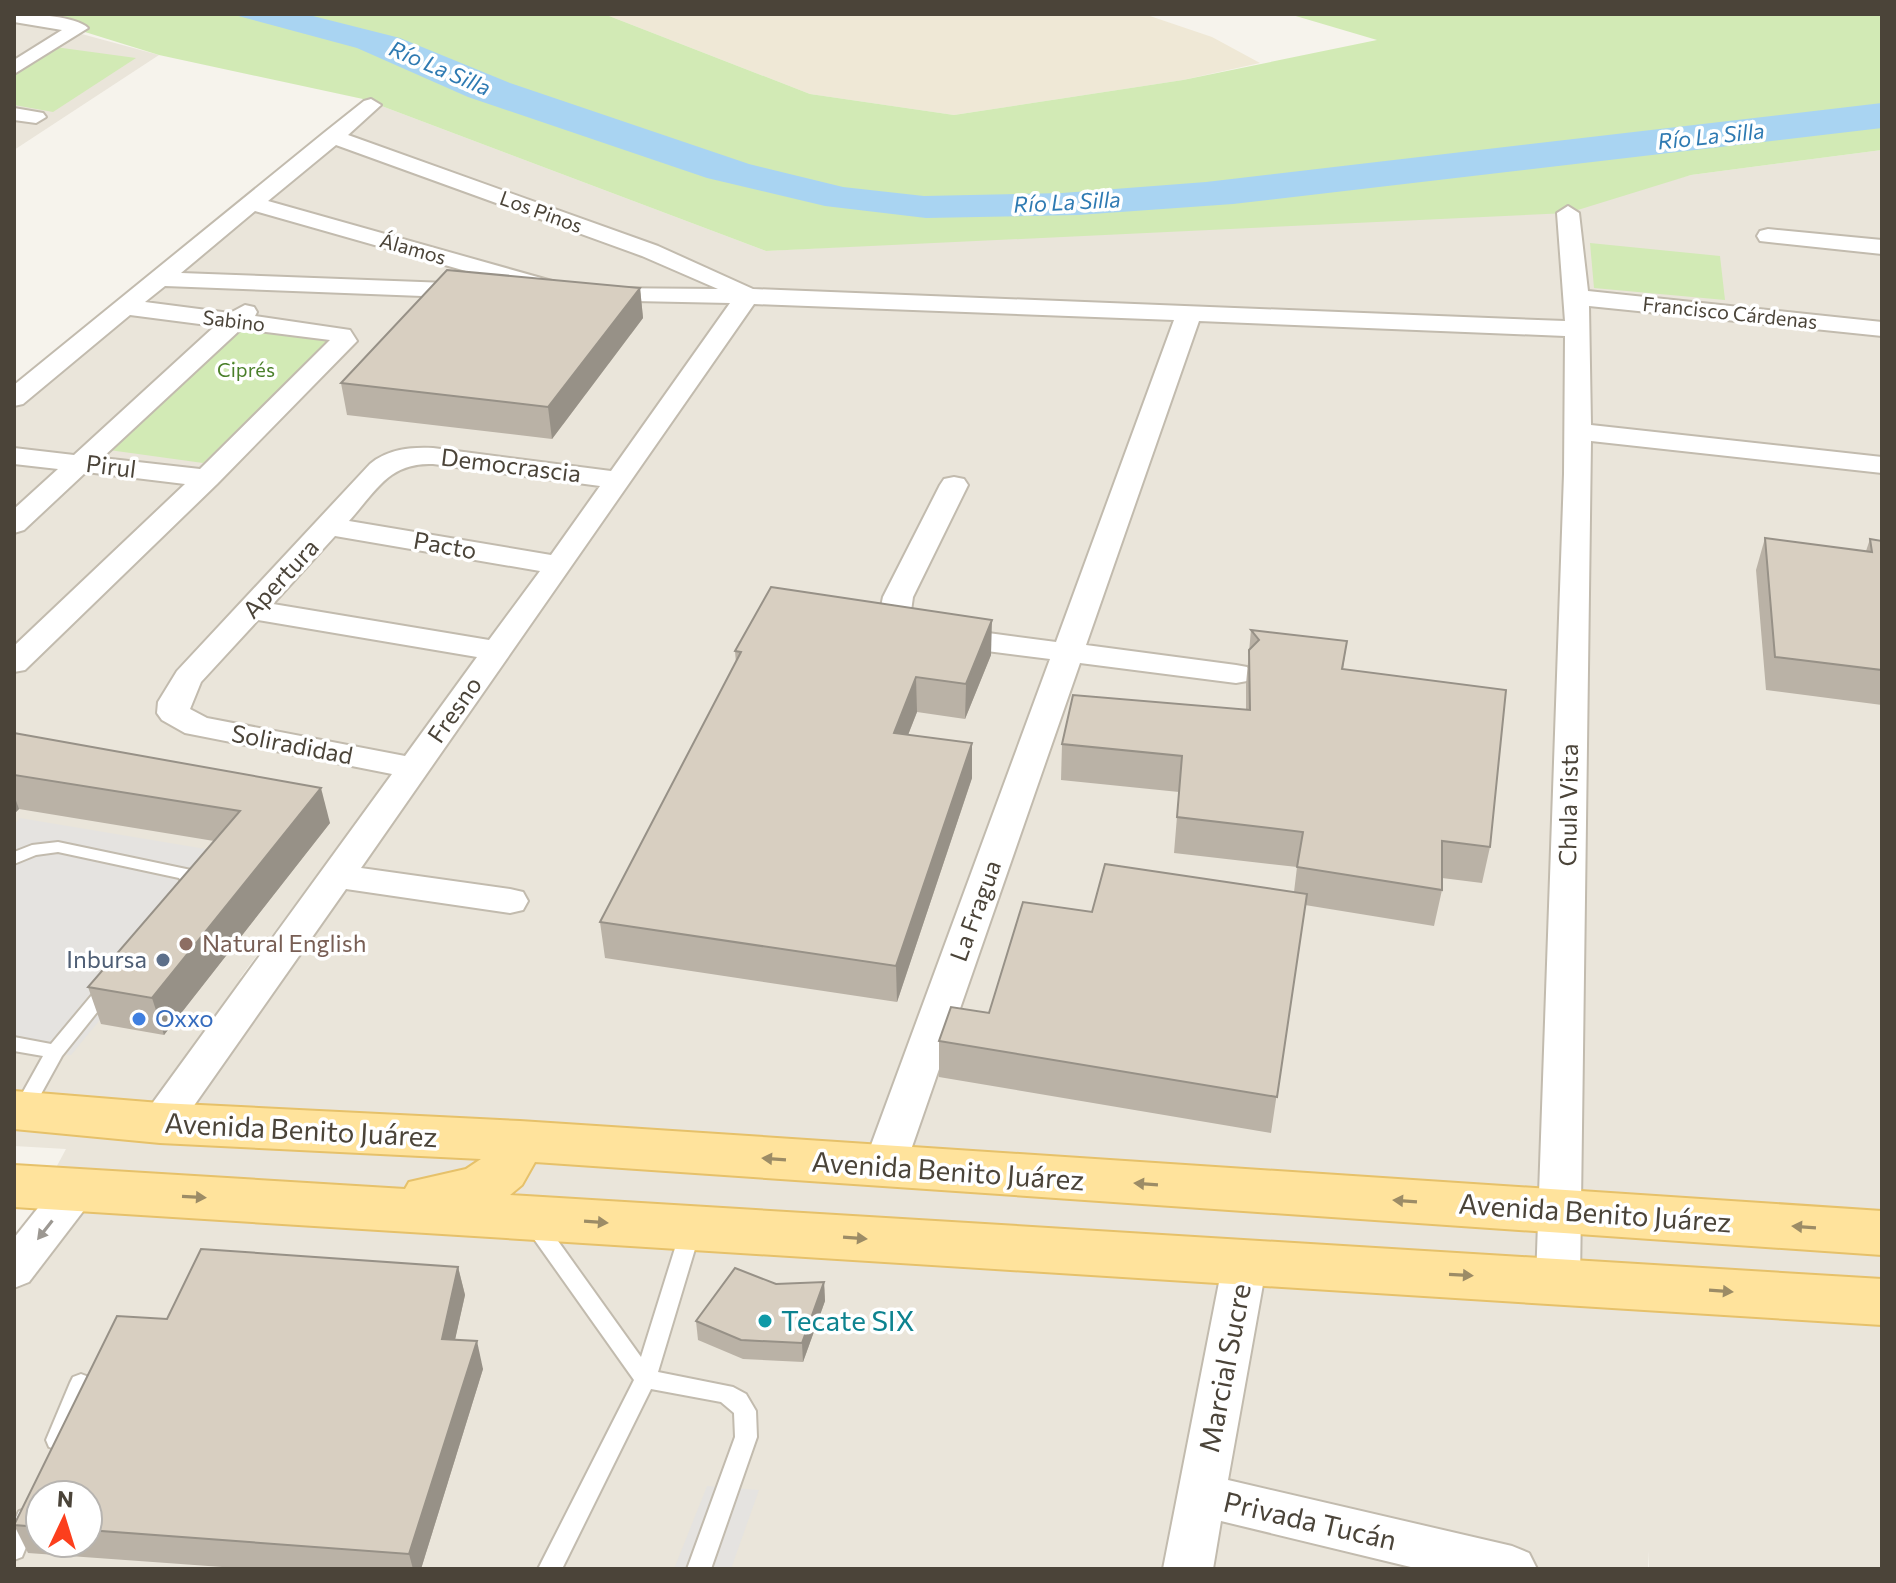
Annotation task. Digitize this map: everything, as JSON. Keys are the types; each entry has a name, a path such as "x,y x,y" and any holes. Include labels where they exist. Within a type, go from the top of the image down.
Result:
{"main road":[{"name":"Avenida Benito Juárez","path":"18,1110 160,1123 520,1141 1882,1233"},
{"path":"378,1207 484,1184 500,1174 520,1141"},
{"path":"14,1186 1882,1302"}],"street":[{"path":"14,16 79,28 14,68"},
{"path":"14,398 371,105"},
{"path":"14,114 36,117"},
{"name":"Los Pinos","path":"332,136 650,251 730,285 747,296"},
{"name":"Álamos","path":"251,203 574,295"},
{"path":"158,279 574,295 747,296 1189,314 1578,313 1568,213"},
{"path":"1768,236 1882,247"},
{"path":"14,524 275,284"},
{"name":"Fresno","path":"160,1123 747,296"},
{"name":"Sabino","path":"124,307 344,337 339,348 207,478"},
{"name":"Francisco Cárdenas","path":"1578,313 1882,329"},
{"name":"Chula Vista","path":"1558,1281 1578,474 1578,313"},
{"name":"La Fragua","path":"884,1167 1189,314"},
{"path":"1576,431 1882,465"},
{"name":"Pirul","path":"14,456 207,478"},
{"name":"Democrascia","path":"404,457 441,457 618,480"},
{"name":"Apertura","path":"173,713 174,702 188,678 387,463 404,457"},
{"path":"14,663 207,478"},
{"path":"954,485 898,597 894,616 897,624 932,635 1069,655 1236,674"},
{"name":"Pacto","path":"330,526 559,565"},
{"path":"252,610 497,651"},
{"name":"Soliradidad","path":"173,713 182,721 224,733 414,768"},
{"path":"338,876 510,901"},
{"path":"14,1270 76,1190"},
{"name":"Marcial Sucre","path":"1188,1569 1245,1262"},
{"name":"Privada Tucán","path":"1202,1495 1512,1569"}],"lane":[{"path":"14,859 32,850 58,847 185,874 192,885 174,910"},
{"path":"18,1110 55,1052 121,971"},
{"path":"14,1044 55,1052"},
{"path":"531,1218 645,1379 725,1394 738,1401 745,1411 746,1437 699,1569"},
{"path":"550,1569 645,1379 691,1228"},
{"path":"47,1466 81,1383"},
{"path":"14,1550 24,1525"}],"shaded area":[{"path":"14,14 23,14 67,30 159,55 14,150"},
{"path":"604,14 1144,14 1212,37 1260,63 1183,80 954,115 810,94"},
{"path":"363,99 766,251 1561,208 1691,175 1882,150 1882,1569 1649,1569 1648,1551 1648,1569 14,1569 14,1239 28,1220 66,1149 14,1146 14,385","holes":["492,646 241,978 407,754"]},
{"path":"20,818 236,854 71,1055 14,1050 14,825"},
{"path":"707,1486 759,1490 731,1569 674,1569"}],"green space":[{"path":"27,14 604,14 810,94 954,115 1183,80 1377,40 1289,14 1882,14 1882,150 1691,175 1568,213 766,251 363,99 159,55"},
{"path":"55,47 136,58 53,112 14,105 14,72"},
{"path":"1590,243 1720,256 1725,300 1594,288"},
{"name":"Ciprés","path":"237,325 339,336 203,463 109,450"}],"water":[{"name":"Río La Silla","path":"231,14 305,14 400,38 510,83 749,164 843,187 924,196 1062,193 1206,182 1882,103 1882,128 1233,204 1078,215 926,218 825,206 707,178 468,97 357,48"}],"building":[{"path":"447,270 640,288 548,407 341,383"},
{"path":"1765,538 1872,552 1870,539 1882,541 1882,670 1775,657"},
{"path":"771,587 992,620 966,684 916,677 894,733 972,743 896,966 600,922 741,652 735,651"},
{"path":"1251,630 1347,641 1342,669 1506,690 1490,847 1442,841 1442,890 1297,867 1303,832 1177,817 1182,756 1062,744 1073,695 1250,710 1249,650 1259,640"},
{"path":"14,733 321,788 152,998 88,987 240,811 14,775"},
{"path":"1105,864 1307,894 1277,1097 939,1041 951,1007 989,1013 1023,902 1092,912"},
{"path":"201,1249 458,1267 442,1339 477,1341 409,1554 104,1531 104,1479 37,1479 117,1316 167,1319"},
{"name":"Tecate SIX","path":"735,1268 776,1284 824,1282 802,1343 741,1340 696,1321"},
{"path":"24,1505 24,1526 14,1525"}],"place":[{"name":"Natural English","path":"186,944"},
{"name":"Inbursa","path":"163,960"},
{"name":"Oxxo","path":"139,1019"},
{"name":"Tecate SIX","path":"765,1321"}]}
